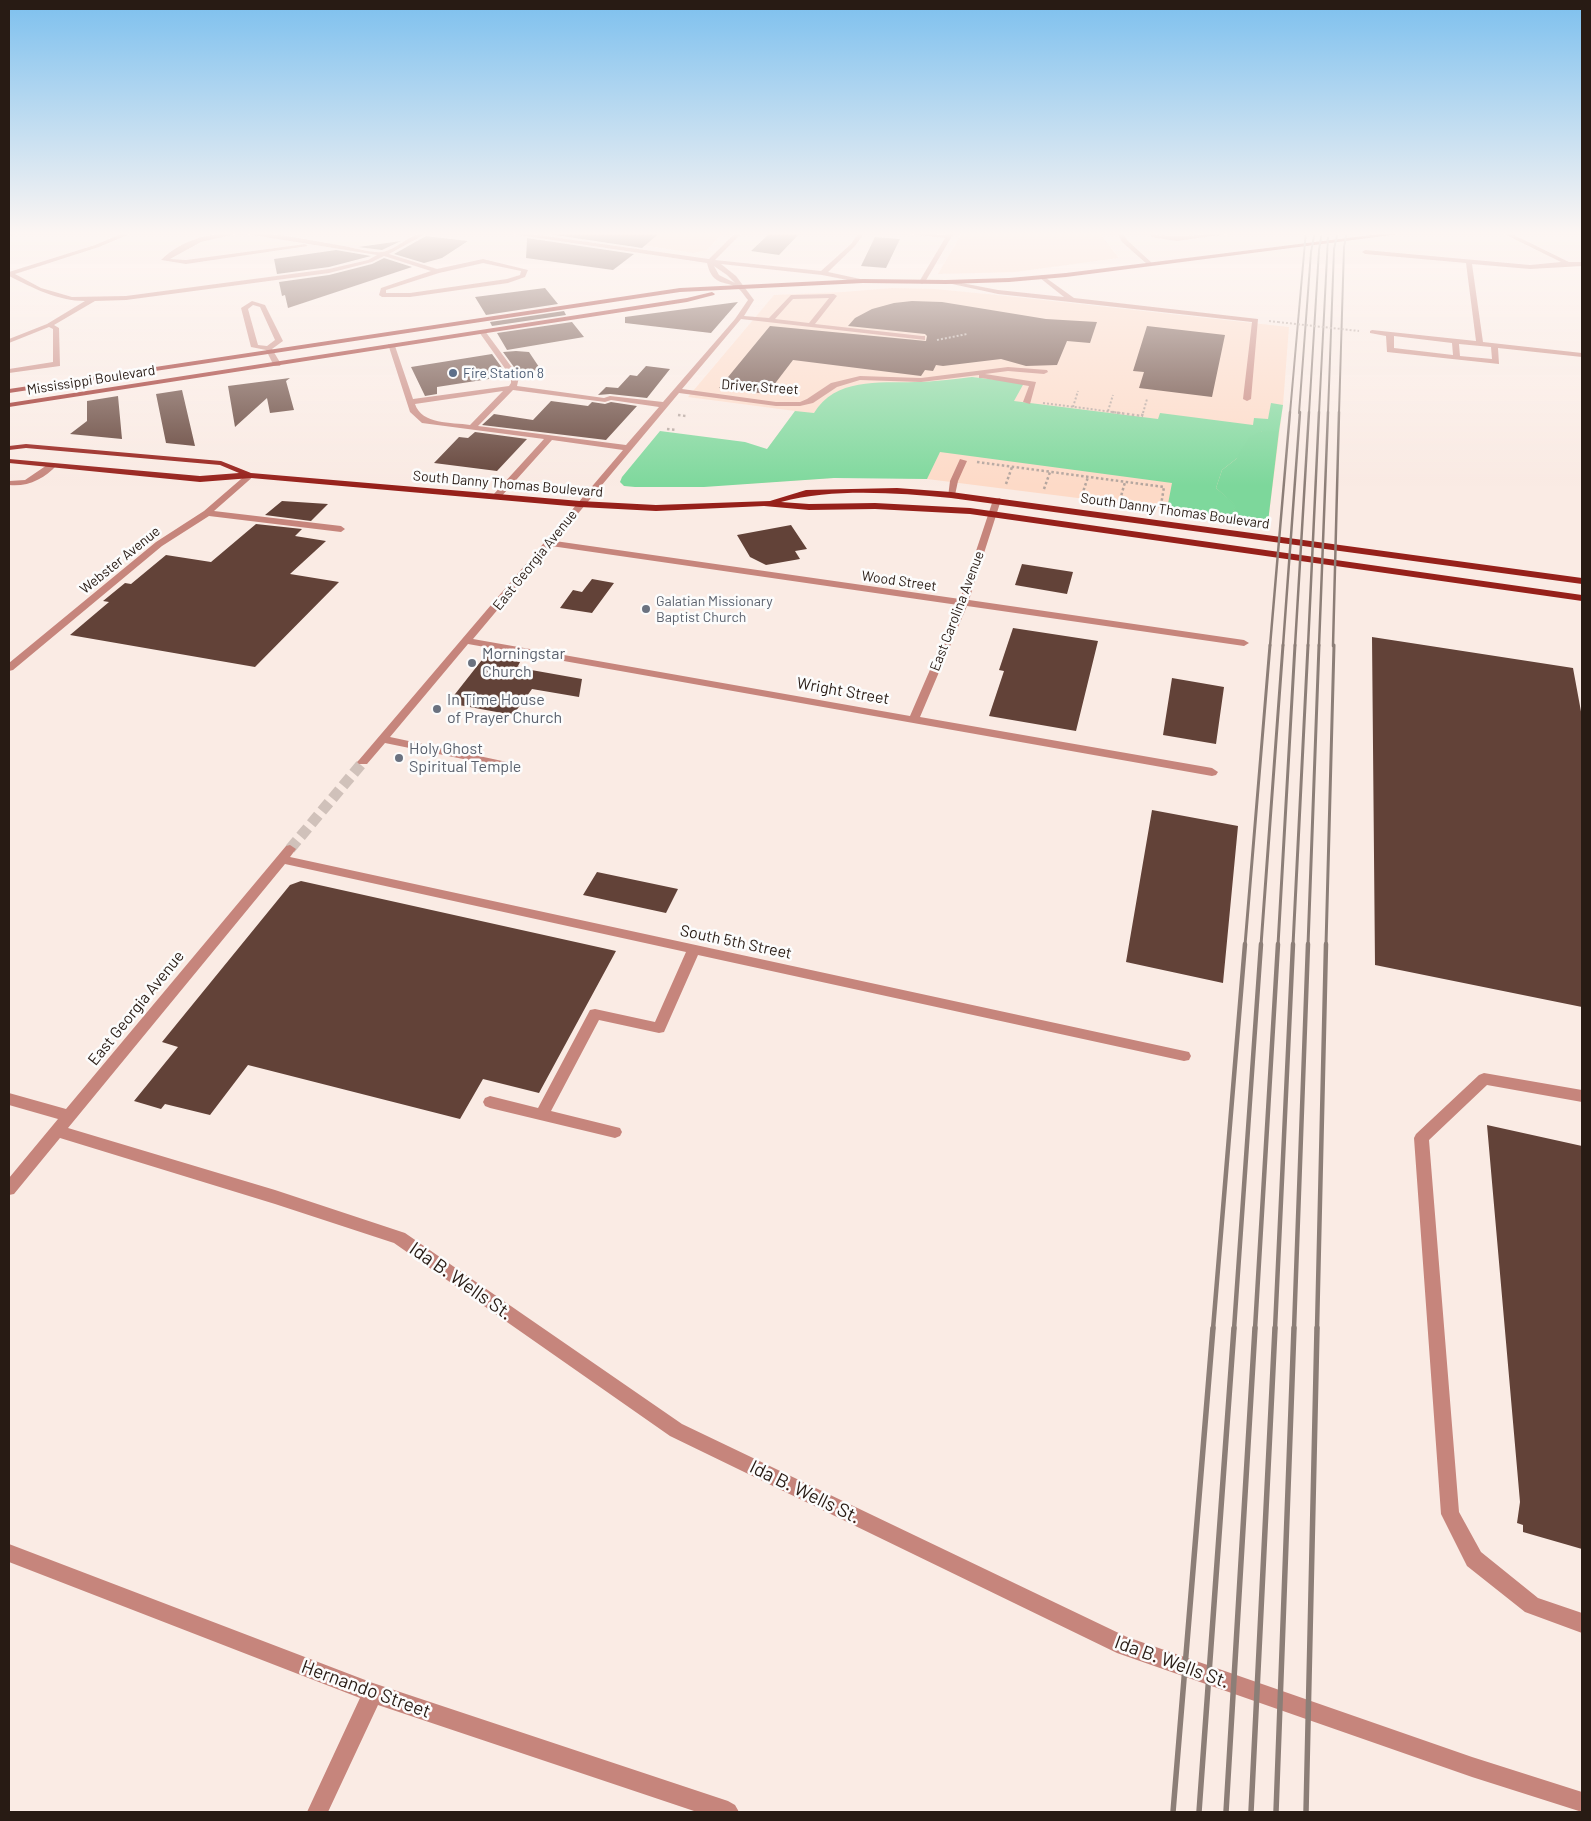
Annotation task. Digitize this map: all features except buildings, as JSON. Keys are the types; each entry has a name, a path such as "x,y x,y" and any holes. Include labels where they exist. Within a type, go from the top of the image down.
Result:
{"main road":[{"name":"Mississippi Boulevard","path":"9,391 270,350 506,316"},
{"name":"Mississippi Boulevard","path":"9,405 585,316"},
{"path":"419,329 424,341"},
{"path":"132,372 135,386"},
{"name":"South Danny Thomas Boulevard","path":"9,448 26,446 221,463 251,475"},
{"name":"South Danny Thomas Boulevard","path":"10,462 200,479 251,475 580,504 656,508 764,503 809,507 921,508 993,514 1582,598"},
{"name":"South Danny Thomas Boulevard","path":"764,503 806,493 889,491 951,494 1582,581"}],"street":[{"path":"11,338 49,325 64,316"},
{"path":"246,316 255,348 270,350"},
{"path":"268,316 279,341 270,350"},
{"path":"770,321 774,316"},
{"path":"810,326 818,316"},
{"path":"1219,316 1256,320 1247,399"},
{"path":"1476,316 1480,344"},
{"path":"738,317 922,338"},
{"name":"East Georgia Avenue","path":"363,762 468,641 580,504 738,317"},
{"path":"9,371 56,364 56,328 49,325"},
{"path":"471,428 515,384 515,377 483,332"},
{"path":"1372,332 1582,355"},
{"path":"1390,334 1390,350 1457,358 1496,362 1494,346"},
{"path":"1455,342 1457,358"},
{"path":"391,346 414,412 425,421 628,448"},
{"path":"270,350 277,364"},
{"name":"Driver Street","path":"676,391 769,403 800,404 810,401 827,389 846,380 873,378 920,380 1008,369 1044,372"},
{"path":"964,374 1033,384 1027,402"},
{"path":"411,402 511,388 605,400 610,398 665,405"},
{"path":"496,497 549,439"},
{"path":"951,494 963,460"},
{"path":"9,483 23,485 29,483 53,465"},
{"name":"Webster Avenue","path":"9,668 159,544 207,513 251,475"},
{"name":"East Carolina Avenue","path":"913,720 962,604 997,500"},
{"path":"207,513 341,529"},
{"name":"Wood Street","path":"550,543 962,604 1244,643"},
{"name":"Wright Street","path":"468,641 1212,772"},
{"path":"383,739 506,765"},
{"name":"East Georgia Avenue","path":"9,1189 286,854"},
{"name":"South 5th Street","path":"286,854 694,949 1184,1056"},
{"path":"542,1114 595,1014 660,1028 694,949"},
{"path":"1582,1096 1484,1079 1421,1138 1450,1514 1474,1559 1532,1605 1582,1623"},
{"path":"9,1099 70,1116"},
{"path":"490,1102 615,1132"},
{"name":"Ida B. Wells St.","path":"57,1131 274,1196 398,1238 676,1430 1124,1646 1472,1768 1582,1802"},
{"name":"Hernando Street","path":"9,1553 373,1693 728,1812"},
{"path":"317,1812 373,1693"}],"path":[{"path":"1278,322 1359,331"},
{"path":"922,338 935,340 967,334"},
{"path":"1073,407 1078,391"},
{"path":"1108,411 1113,395"},
{"path":"1027,402 1142,416 1146,399"},
{"path":"963,460 1164,487 1160,506"},
{"path":"1006,484 1012,467"},
{"path":"1044,489 1050,472"},
{"path":"1082,495 1088,477"},
{"path":"1120,500 1125,482"}],"shaded area":[{"path":"756,316 1189,316 1289,327 1283,405 1268,522 927,479 848,477 742,484 795,411 688,397"}],"green space":[{"path":"972,377 1024,383 1014,401 1158,419 1160,413 1253,425 1254,418 1268,419 1271,403 1283,405 1279,431 1262,431 1236,459 1222,470 1216,488 1237,506 1233,511 1234,518 1167,509 1172,483 940,452 927,479 834,478 704,487 635,487 624,486 620,482 622,477 660,431 745,442 767,449 795,411 814,413 823,402 845,388 872,383 929,382"},
{"path":"1262,431 1279,431 1268,522 1234,518 1233,511 1236,506 1216,488 1222,470 1236,459 1250,437"}],"tunnel":[{"path":"290,849 363,762"}],"railway":[{"path":"1290,413 1299,316"},
{"path":"1299,413 1306,316"},
{"path":"1309,413 1315,316"},
{"path":"1319,413 1324,316"},
{"path":"1328,413 1332,316"},
{"path":"1339,413 1342,316"},
{"path":"1270,646 1290,412"},
{"path":"1283,646 1300,412"},
{"path":"1295,646 1309,412"},
{"path":"1308,646 1319,412"},
{"path":"1319,646 1328,412"},
{"path":"1333,646 1339,412"},
{"path":"1245,945 1270,645"},
{"path":"1261,945 1283,645"},
{"path":"1278,945 1295,645"},
{"path":"1293,945 1308,645"},
{"path":"1308,945 1319,645"},
{"path":"1326,945 1334,645"},
{"path":"1213,1329 1245,944"},
{"path":"1234,1329 1261,944"},
{"path":"1255,1329 1278,944"},
{"path":"1275,1329 1293,944"},
{"path":"1294,1329 1308,944"},
{"path":"1317,1329 1326,944"},
{"path":"1173,1812 1213,1328"},
{"path":"1199,1812 1234,1328"},
{"path":"1226,1812 1255,1328"},
{"path":"1251,1812 1275,1328"},
{"path":"1276,1812 1294,1328"},
{"path":"1306,1812 1317,1328"}],"place":[{"name":"Fire Station 8","path":"453,373"},
{"name":"Galatian Missionary Baptist Church","path":"646,609"},
{"name":"Morningstar Church","path":"472,663"},
{"name":"In Time House of Prayer Church","path":"437,709"},
{"name":"Holy Ghost Spiritual Temple","path":"399,758"}]}
